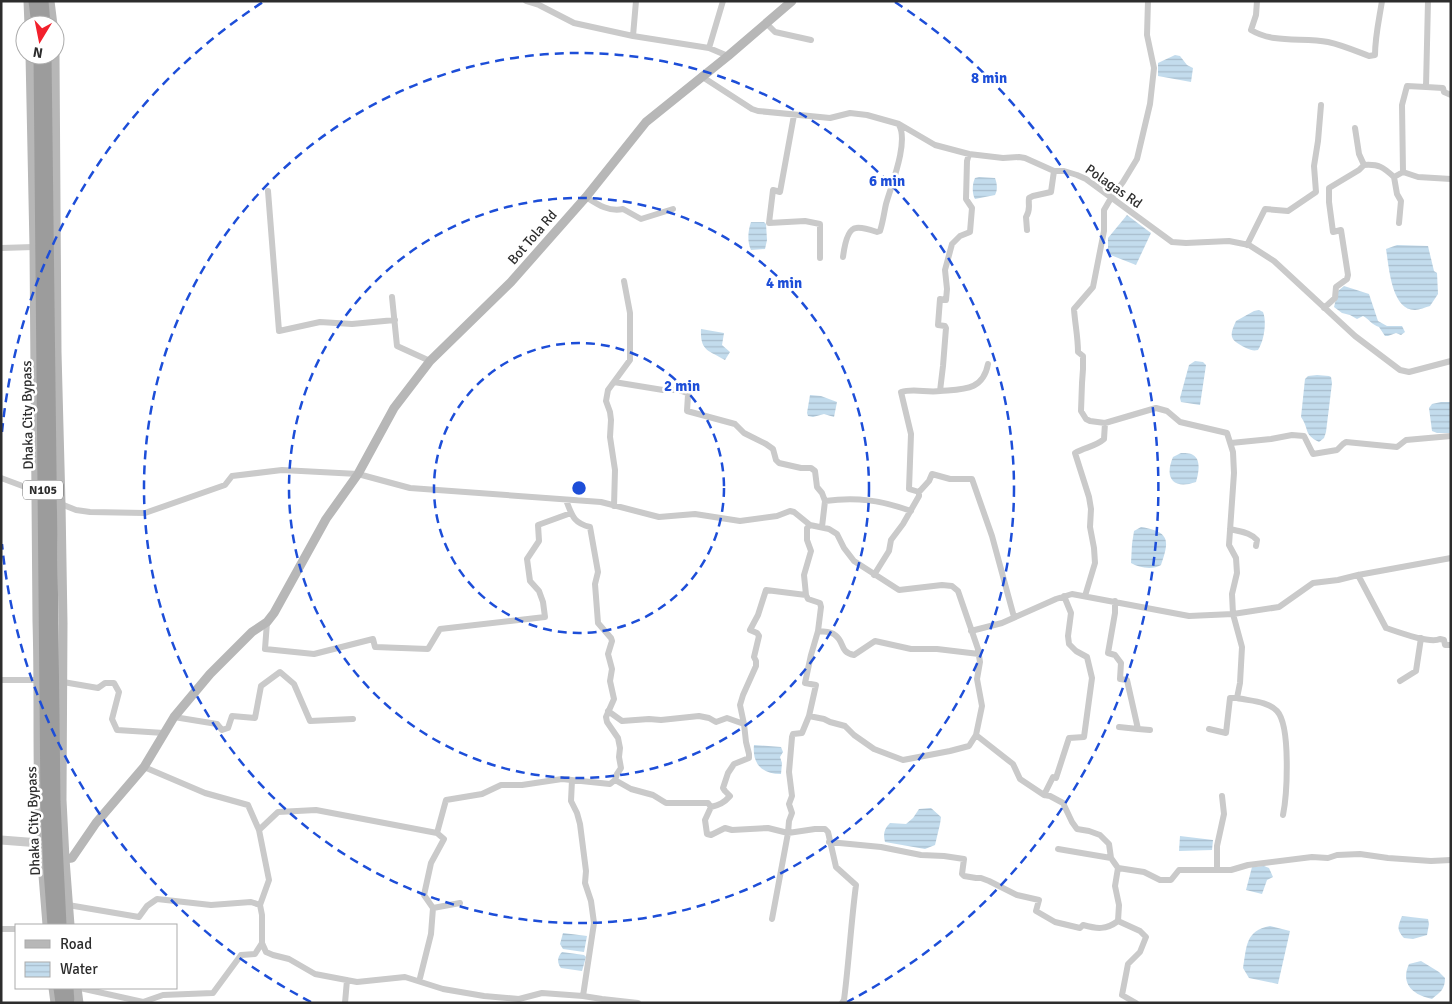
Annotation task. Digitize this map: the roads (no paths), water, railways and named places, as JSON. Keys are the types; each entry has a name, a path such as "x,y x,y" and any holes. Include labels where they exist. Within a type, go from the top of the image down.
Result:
{"highway":[{"path":"34,1 36,15"},
{"path":"43,1 44,15"},
{"name":"Dhaka City Bypass","path":"39,65 46,806 52,924"},
{"name":"Dhaka City Bypass","path":"46,65 55,802 63,903 61,924"},
{"path":"68,989 70,1003"}],"main road":[{"path":"28,1 29,15"},
{"path":"50,1 51,15"},
{"name":"Bot Tola Rd","path":"65,859 72,858 96,823 144,767 174,717 210,674 252,632 267,622 274,614 326,519 358,474 394,408 430,361 511,282 586,197 646,122 767,24 792,1"},
{"path":"30,65 39,680 38,772 40,843 47,924"},
{"path":"55,65 57,352 63,682 62,800 65,859 63,903 70,924"},
{"path":"78,989 79,1003"}],"street":[{"path":"526,1 539,5 574,24 708,48 728,56"},
{"path":"633,36 636,1"},
{"path":"708,48 723,1"},
{"path":"1148,1 1147,35 1154,68 1150,104 1137,159 1104,210 1104,231 1093,287 1074,309 1078,352 1083,356 1081,411 1090,422 1105,423 1156,408 1167,411 1180,422 1227,433 1231,444 1234,488 1229,545 1236,558 1237,573 1232,594 1233,614 1242,648 1237,698"},
{"path":"1257,1 1256,14 1251,30 1258,34 1330,42 1369,56 1375,55 1375,36 1378,31 1382,1"},
{"path":"1426,87 1428,1"},
{"path":"767,24 775,32 811,40"},
{"name":"Polagas Rd","path":"701,76 758,111 830,118 850,113 867,115 899,124 935,145 969,154 1003,158 1019,156 1054,171 1064,171 1077,175 1086,179 1172,242 1229,241 1247,245 1274,261 1355,336 1400,370 1409,372 1451,361"},
{"path":"1404,172 1402,105 1407,86 1443,88 1444,92 1451,95"},
{"path":"1247,245 1265,208 1288,211 1316,192 1314,166 1321,105"},
{"path":"794,115 780,192 773,190 768,223 806,221 820,224 820,258"},
{"path":"843,257 844,245 851,230 856,228 880,231 901,156 902,136 899,124"},
{"path":"1355,128 1359,154 1364,164"},
{"path":"940,391 946,328 945,326 938,325 940,299 946,300 945,270 952,244 960,236 970,232 972,208 966,199 967,161 969,154"},
{"path":"1364,164 1375,164 1383,167 1394,177 1400,201 1399,223"},
{"path":"1324,308 1335,298 1336,287 1347,279 1348,275 1340,230 1333,232 1330,217 1329,188 1359,170 1364,164"},
{"path":"1027,230 1026,216 1030,206 1029,198 1051,192 1054,171"},
{"path":"1394,177 1404,172 1418,177 1451,179"},
{"path":"268,190 279,331 320,322 352,324 395,320"},
{"path":"586,197 598,205 619,210 623,209 641,219 673,209"},
{"path":"1,248 34,247"},
{"path":"614,506 615,470 610,437 610,412 606,401 608,390 630,360 630,313 624,281"},
{"path":"392,297 397,346 430,361"},
{"path":"919,492 909,488 911,434 901,392 908,390 933,392 973,386 980,382 986,374 988,364"},
{"path":"614,382 664,390 679,390 687,393 687,411 735,424 744,433 773,449 776,460 779,463 801,468 812,468 815,471 817,487 825,501 822,527"},
{"path":"1085,596 1090,574 1095,563 1094,548 1090,527 1091,509 1089,497 1075,453 1082,448 1098,445 1104,440 1105,423"},
{"path":"1231,444 1292,435 1304,436 1313,454 1337,450 1346,442 1397,447 1406,440 1451,436"},
{"path":"61,504 76,510 90,512 145,513 225,485 232,476 282,470 358,474 410,488 601,502 660,517 695,514 740,521 777,516 790,511 810,525 829,529 837,534 854,562 899,590 942,585 952,586 958,591 980,662 977,679 982,706 976,735 968,746 903,760 874,749 854,735 846,726 809,716"},
{"path":"874,575 889,551 891,540 911,511 919,496 919,492 930,481 932,474 950,479 972,479 992,536 1014,618"},
{"path":"1,478 36,491"},
{"path":"825,501 845,499 884,502 911,511"},
{"path":"437,833 446,800 482,794 502,785 522,785 562,779 610,784 615,780 621,768 619,742 606,717 614,699 610,681 612,669 608,654 612,641 598,623 595,584 598,572 590,527 577,523 566,500"},
{"path":"267,622 266,649 314,654 373,638 375,647 428,649 440,628 545,616 539,591 530,581 528,558 538,541 538,525 571,513"},
{"path":"772,920 792,813 789,804 792,796 789,772 792,737 793,734 802,733 809,716 816,685 806,683 821,615 820,603 808,599 806,595 804,574 811,551 807,540 807,528 810,525"},
{"path":"1230,529 1254,536 1258,540 1256,546"},
{"path":"971,631 1002,623 1072,594 1189,616 1233,614 1279,607 1313,583 1338,580 1451,558"},
{"path":"1358,575 1386,628 1436,641 1440,638 1444,640 1445,645 1451,645"},
{"path":"615,780 631,789 653,795 666,803 708,804 710,807 722,804 727,800 730,796 725,792 724,788 728,773 734,764 749,758 740,705 756,666 754,656 759,636 750,630 758,615 766,590 806,595"},
{"path":"1044,795 1053,777 1056,778 1068,738 1084,737 1092,678 1087,657 1068,644 1071,613 1064,596"},
{"path":"1115,601 1115,613 1108,653 1115,655 1121,663 1120,679 1127,680 1138,729"},
{"path":"818,632 833,633 838,637 843,649 848,654 854,655 876,641 912,649 937,649 979,654"},
{"path":"1400,681 1416,671 1421,638"},
{"path":"174,717 217,724 222,730 228,728 232,716 255,718 262,686 280,672 294,684 310,722 353,719"},
{"path":"1,680 39,680"},
{"path":"63,682 98,688 105,683 114,683 119,692 112,719 117,730 164,733"},
{"path":"1209,729 1226,733 1230,698 1265,704 1277,711 1281,718 1286,753 1287,778 1283,815"},
{"path":"608,711 622,721 700,716 716,722 727,718 744,724"},
{"path":"1119,727 1150,730"},
{"path":"829,842 881,847 921,855 964,859 962,874 964,876 981,878 997,884 1012,893 1039,900 1036,911 1055,922 1080,928 1083,925 1098,928 1111,927 1118,921 1119,905 1115,886 1118,868 1111,858 1109,844 1100,835 1077,829 1063,803 1044,795 1020,779 1013,764 976,735"},
{"path":"144,767 205,793 248,805 259,830 269,880 260,905 262,943 266,952 273,956 289,960 315,974 358,982 405,977 483,1000 519,999 542,993 638,1003"},
{"path":"572,780 571,801 580,824 586,871 585,883 591,901 594,923 583,996"},
{"path":"1217,870 1216,846 1224,814 1222,796"},
{"path":"710,807 705,820 707,834 711,835 725,828 732,830 762,830 768,828 788,833 826,829 836,867 856,885 851,921 850,956 842,1003"},
{"path":"259,830 278,812 316,810 437,833 444,839 431,863 424,895 433,908 431,934 420,978"},
{"path":"1,840 40,843"},
{"path":"1058,849 1111,858"},
{"path":"1118,868 1144,872 1160,880 1171,880 1179,870 1231,870 1248,865 1312,857 1328,858 1337,855 1360,854 1388,858 1451,860"},
{"path":"63,903 139,917 147,906 157,899 211,905 251,902 260,905"},
{"path":"433,908 460,903"},
{"path":"1118,921 1140,931 1146,937 1140,952 1128,964 1122,995 1136,1003"},
{"path":"1,929 15,930"},
{"path":"83,989 143,1002 163,995 213,993 241,955 255,954 262,943"},
{"path":"346,1003 347,980"}],"water":[{"path":"1175,55 1180,56 1187,65 1193,68 1191,82 1158,76 1158,63"},
{"path":"975,178 995,178 997,191 995,195 975,199 973,183"},
{"path":"1127,215 1151,233 1136,265 1108,254 1108,238"},
{"path":"751,222 764,222 766,224 767,240 765,249 751,250 748,236"},
{"path":"1397,245 1428,246 1434,271 1437,273 1438,294 1430,306 1417,310 1407,308 1396,295 1390,276 1386,249"},
{"path":"1344,286 1369,294 1378,321 1387,326 1402,326 1405,332 1401,335 1396,333 1385,336 1379,327 1363,316 1357,319 1342,313 1334,307 1338,291"},
{"path":"1259,310 1263,312 1264,316 1264,331 1258,350 1253,350 1237,343 1232,338 1232,331 1236,321"},
{"path":"701,329 724,333 722,345 730,352 725,360 706,349 702,342"},
{"path":"1195,361 1203,362 1206,365 1200,405 1181,402 1180,398 1189,365"},
{"path":"1308,376 1331,377 1332,383 1326,432 1324,438 1319,442 1311,437 1301,417 1305,379"},
{"path":"810,395 821,396 837,402 834,417 824,414 813,417 808,416"},
{"path":"1451,402 1451,433 1432,431 1429,408 1432,404"},
{"path":"1181,453 1192,454 1198,460 1199,468 1196,482 1181,484 1172,480 1170,464 1173,457"},
{"path":"1141,527 1158,532 1165,539 1164,557 1161,565 1158,567 1146,568 1131,563 1134,531"},
{"path":"754,745 781,747 783,752 780,757 782,763 781,774 768,772 760,767 755,758"},
{"path":"931,808 941,817 935,845 925,849 885,842 884,832 890,823 906,824 919,809"},
{"path":"1180,836 1213,840 1212,850 1179,851"},
{"path":"1264,866 1269,868 1273,877 1267,880 1262,894 1246,890 1252,867"},
{"path":"1402,916 1428,919 1427,935 1413,939 1404,938 1398,927"},
{"path":"1270,926 1290,931 1278,984 1249,978 1243,968 1247,946 1252,936 1262,928"},
{"path":"563,933 587,936 584,952 563,949 560,944"},
{"path":"562,952 584,955 586,957 582,971 561,968 558,960"},
{"path":"1421,961 1445,978 1443,988 1432,999 1419,995 1407,983 1406,977 1409,964"}]}
